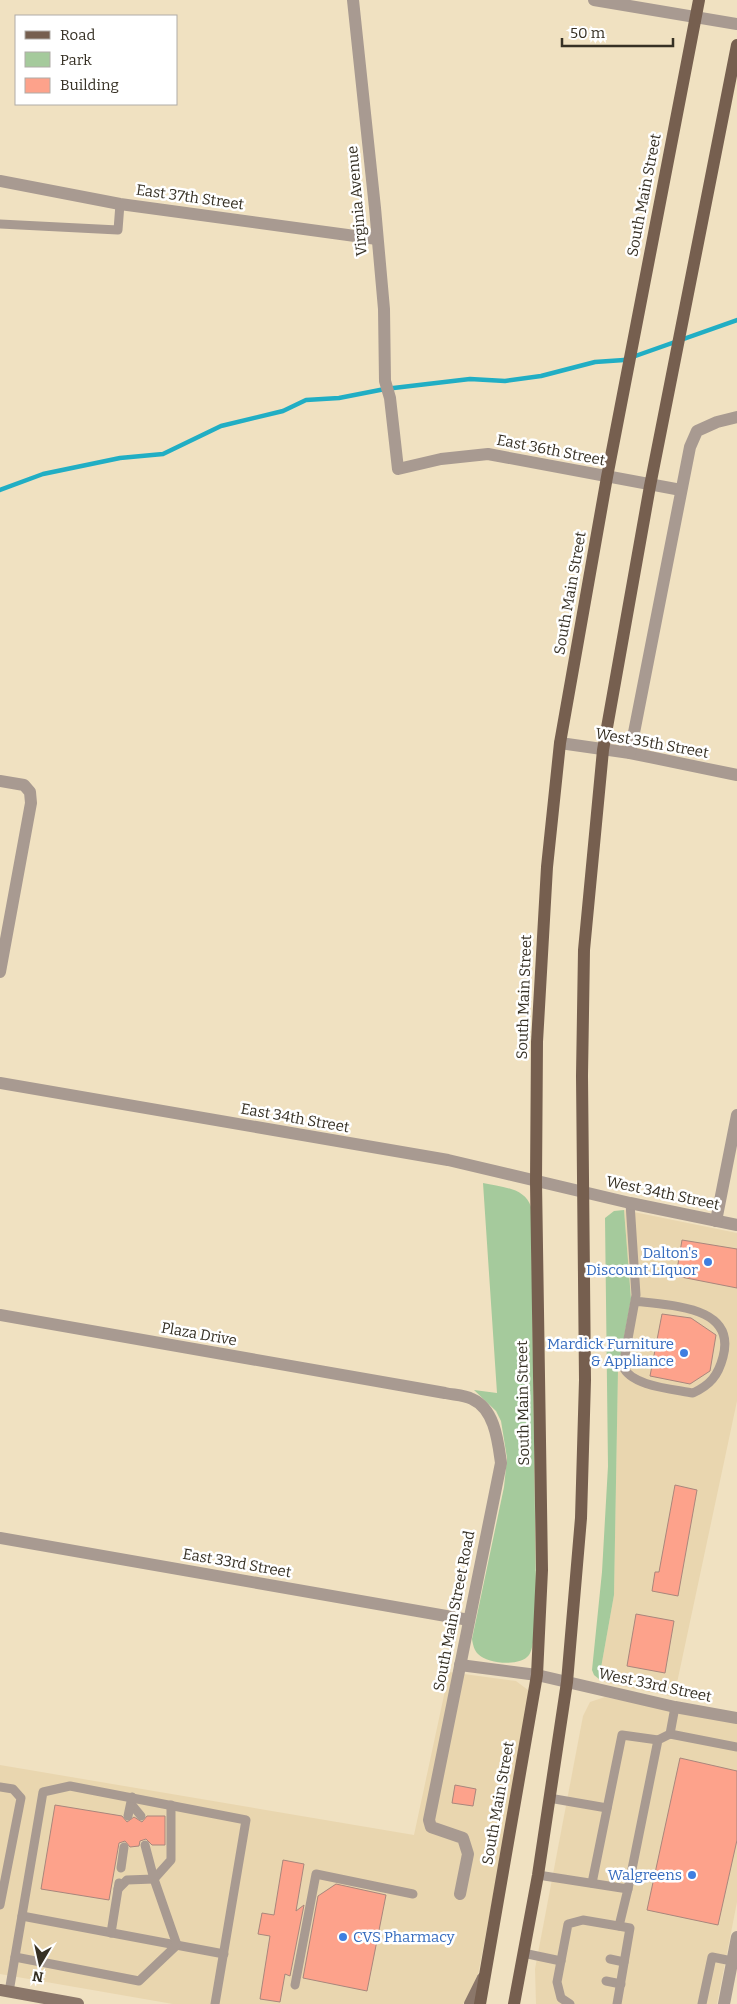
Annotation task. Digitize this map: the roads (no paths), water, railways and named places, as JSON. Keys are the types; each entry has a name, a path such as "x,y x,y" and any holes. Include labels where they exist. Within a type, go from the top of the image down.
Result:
{"main road":[{"name":"South Main Street","path":"480,2004 537,1674 542,1570 536,1182 540,963 547,867 560,744 607,477 699,0"},
{"path":"522,2004 515,1998 538,1875 567,1682 581,1518 585,1380 583,1192 584,950 603,750 650,486 737,45"},
{"path":"470,2004 485,1973"},
{"path":"4,1991 62,2003 78,2004"}],"street":[{"name":"Virginia Avenue","path":"353,0 384,309 385,381 390,398"},
{"path":"594,0 737,24"},
{"name":"East 37th Street","path":"0,181 120,204 377,239"},
{"name":"East 36th Street","path":"390,398 398,469 440,459 488,454 527,460 650,486 681,490"},
{"path":"630,753 690,447 697,431 716,422 737,417"},
{"name":"West 35th Street","path":"560,744 630,753 737,775"},
{"path":"0,781 24,786 30,792 30,810 0,972"},
{"name":"East 34th Street","path":"0,1083 448,1160 583,1192"},
{"path":"716,1221 737,1116"},
{"name":"West 34th Street","path":"583,1192 630,1204 737,1226"},
{"name":"Plaza Drive","path":"0,1315 392,1384"},
{"name":"South Main Street Road","path":"392,1384 473,1399 490,1417 498,1439 500,1464 429,1820 431,1828 463,1838 468,1854 460,1894"},
{"name":"East 33rd Street","path":"0,1538 469,1620"},
{"path":"460,1665 537,1674 567,1682"},
{"name":"West 33rd Street","path":"567,1682 675,1707 737,1718"},
{"path":"724,2004 737,1937"}],"lane":[{"path":"0,224 118,230 120,204"},
{"path":"630,1204 635,1301 623,1366 625,1372 634,1380 693,1393 714,1381 724,1357 726,1342 723,1330 719,1325 706,1315 691,1310 635,1301"},
{"path":"670,1734 675,1707"},
{"path":"592,1883 622,1735 658,1740 670,1734 737,1748"},
{"path":"619,1926 658,1740"},
{"path":"4,1991 15,1957 43,1792 70,1786 132,1801 246,1820 215,2004"},
{"path":"0,1787 13,1789 21,1798 0,1905"},
{"path":"549,1798 607,1808"},
{"path":"132,1801 141,1816"},
{"path":"128,1816 128,1809 132,1801"},
{"path":"111,1933 118,1884 126,1880 154,1880 171,1860 171,1806"},
{"path":"146,1845 154,1880 177,1945"},
{"path":"121,1868 124,1848"},
{"path":"295,1985 316,1874 413,1894"},
{"path":"538,1875 628,1889"},
{"path":"22,1916 224,1954"},
{"path":"570,2004 561,1998 557,1982 562,1974 568,1924 583,1920 630,1928 617,2004"},
{"path":"15,1957 139,1981 177,1945"},
{"path":"523,1953 565,1955"},
{"path":"702,2004 712,1957 732,1961"},
{"path":"610,1959 624,1962"},
{"path":"606,1981 621,1984"}],"waterway":[{"path":"0,490 43,474 120,458 163,454 221,426 283,411 306,400 339,398 385,389 470,379 505,381 541,376 595,362 624,360 737,320"}],"place":[{"name":"Dalton's Discount LIquor","path":"708,1262"},
{"name":"Mardick Furniture & Appliance","path":"684,1353"},
{"name":"Walgreens","path":"692,1875"},
{"name":"CVS Pharmacy","path":"343,1937"}]}
